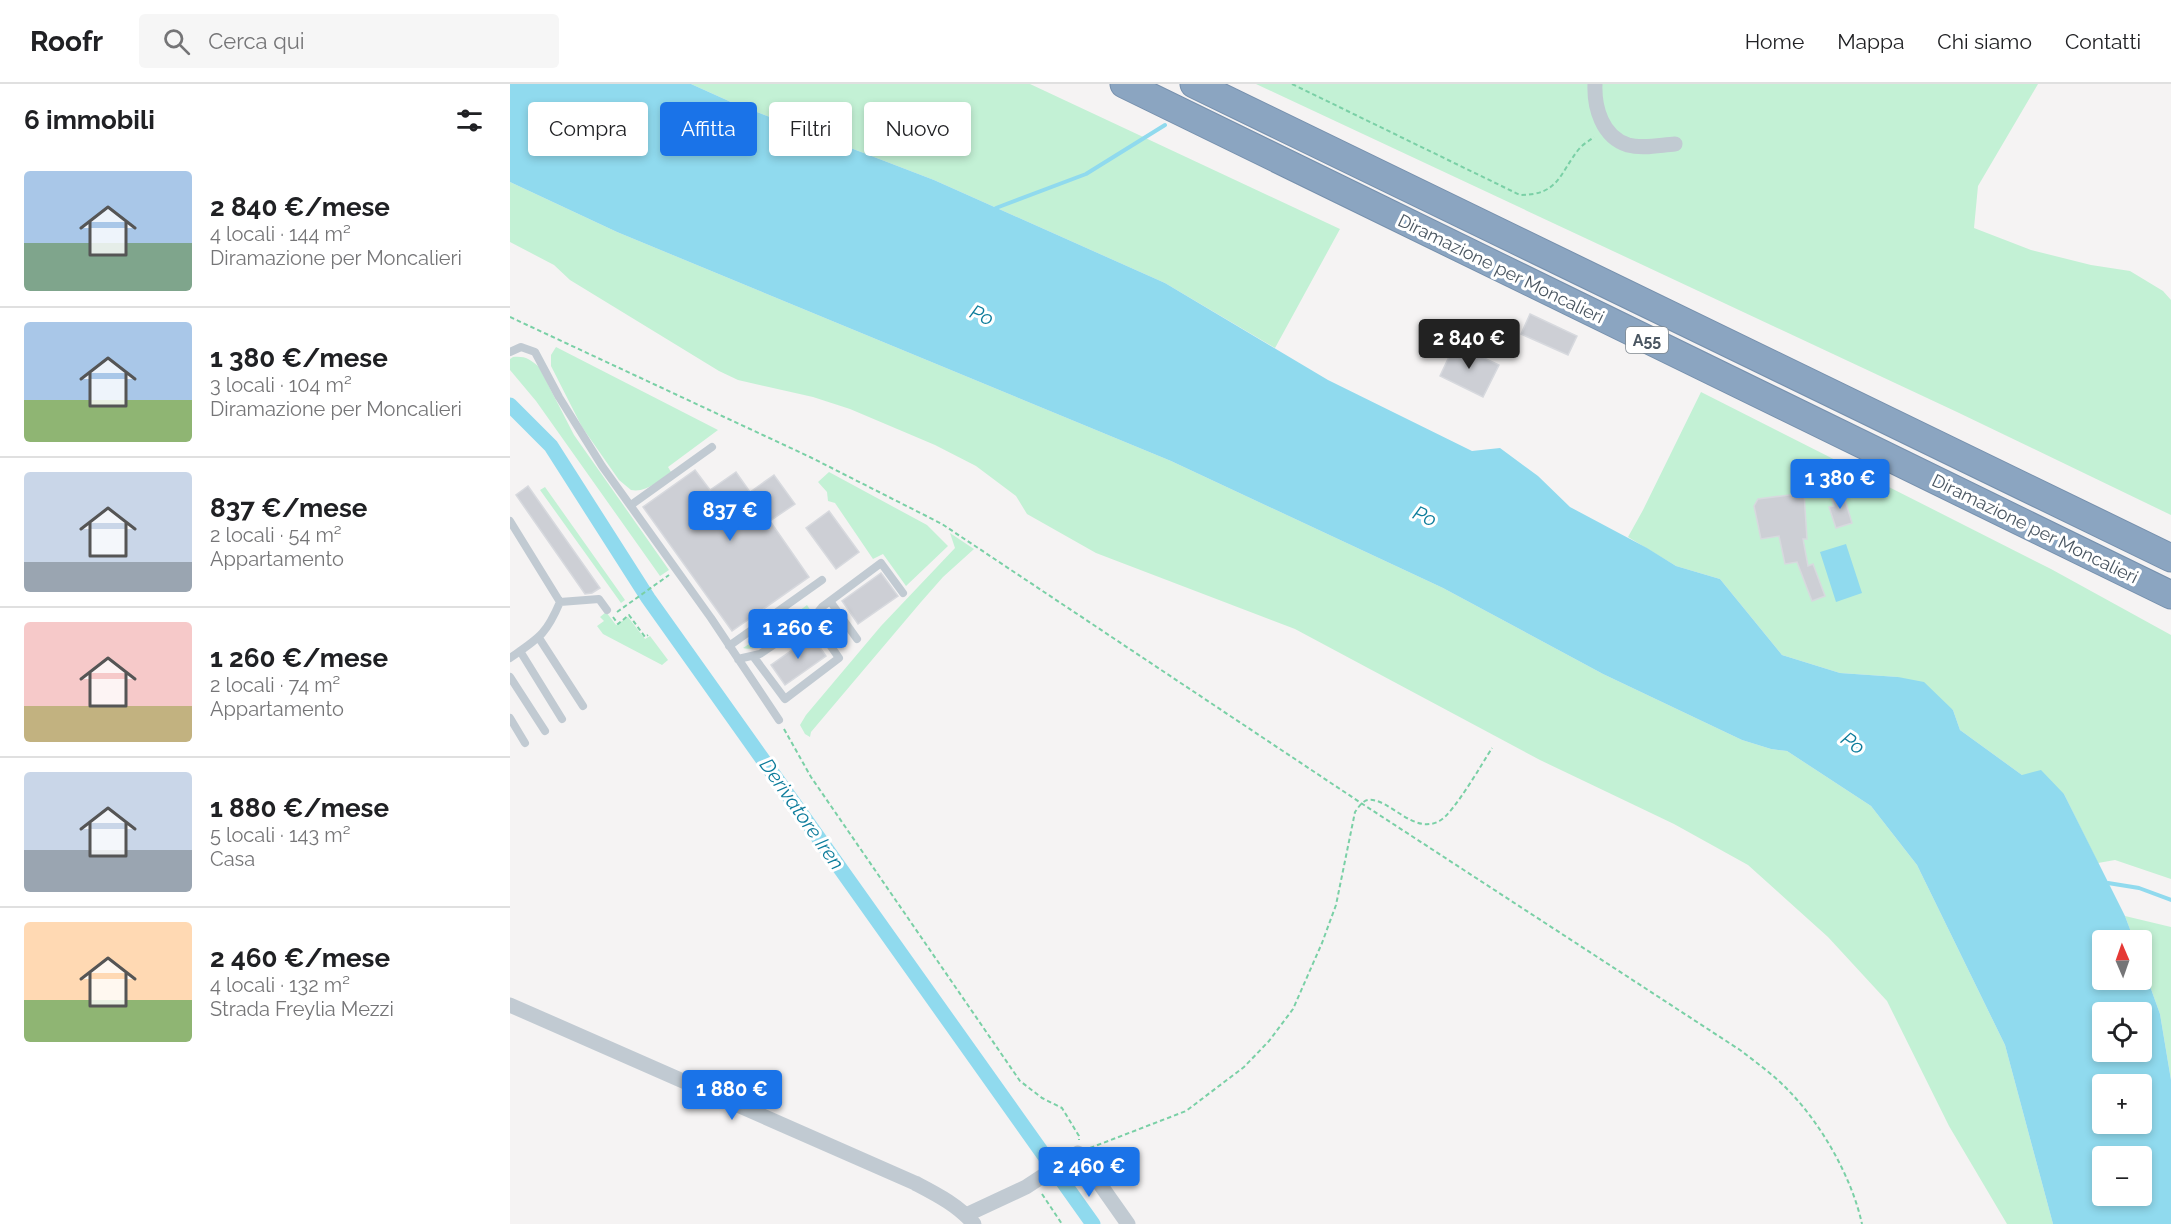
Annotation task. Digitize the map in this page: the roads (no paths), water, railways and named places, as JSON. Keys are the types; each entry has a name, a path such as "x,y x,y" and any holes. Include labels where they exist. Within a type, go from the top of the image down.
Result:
{"highway":[{"name":"Diramazione per Moncalieri","path":"1124,84 2171,595"},
{"name":"Diramazione per Moncalieri","path":"1194,84 2171,558"}],"street":[{"path":"1595,84 1594,100 1600,119 1615,138 1628,145 1675,144"},
{"path":"510,1005 915,1183 945,1199 970,1220 1078,1153 1128,1224"}],"lane":[{"path":"510,352 521,347 535,352 602,466 779,720"},
{"path":"631,505 712,447"},
{"path":"510,521 560,602"},
{"path":"738,659 760,654 812,620 822,607 881,563 903,592"},
{"path":"729,646 822,580"},
{"path":"560,602 599,599 607,610"},
{"path":"830,601 857,639"},
{"path":"510,658 539,638 550,625 560,602"},
{"path":"753,656 785,699 839,658 812,620"},
{"path":"539,638 583,706"},
{"path":"520,651 562,719"},
{"path":"510,677 544,731"},
{"path":"510,718 525,743"}],"water":[{"name":"Po","path":"510,84 691,84 731,102 660,102 660,156 757,156 757,112 769,117 769,156 852,156 852,148 864,153 864,156 872,156 934,180 1165,283 1328,380 1472,451 1500,448 1538,476 1570,507 1676,566 1720,579 1782,655 1840,673 1898,677 1924,682 1953,710 1960,730 2022,775 2041,770 2064,794 2125,916 2130,930 2092,930 2092,990 2151,990 2160,1014 2171,1080 2171,1224 2053,1224 2005,1045 1917,865 1871,806 1787,751 1771,749 1742,740 1603,674 1443,588 1171,461 617,232 510,182"},
{"path":"1846,544 1862,593 1836,602 1820,552"}],"waterway":[{"path":"996,208 1086,174 1165,125"},
{"name":"Derivatore Iren","path":"510,405 551,446 648,598 1093,1224"},
{"path":"2108,883 2139,888 2171,900"}]}
